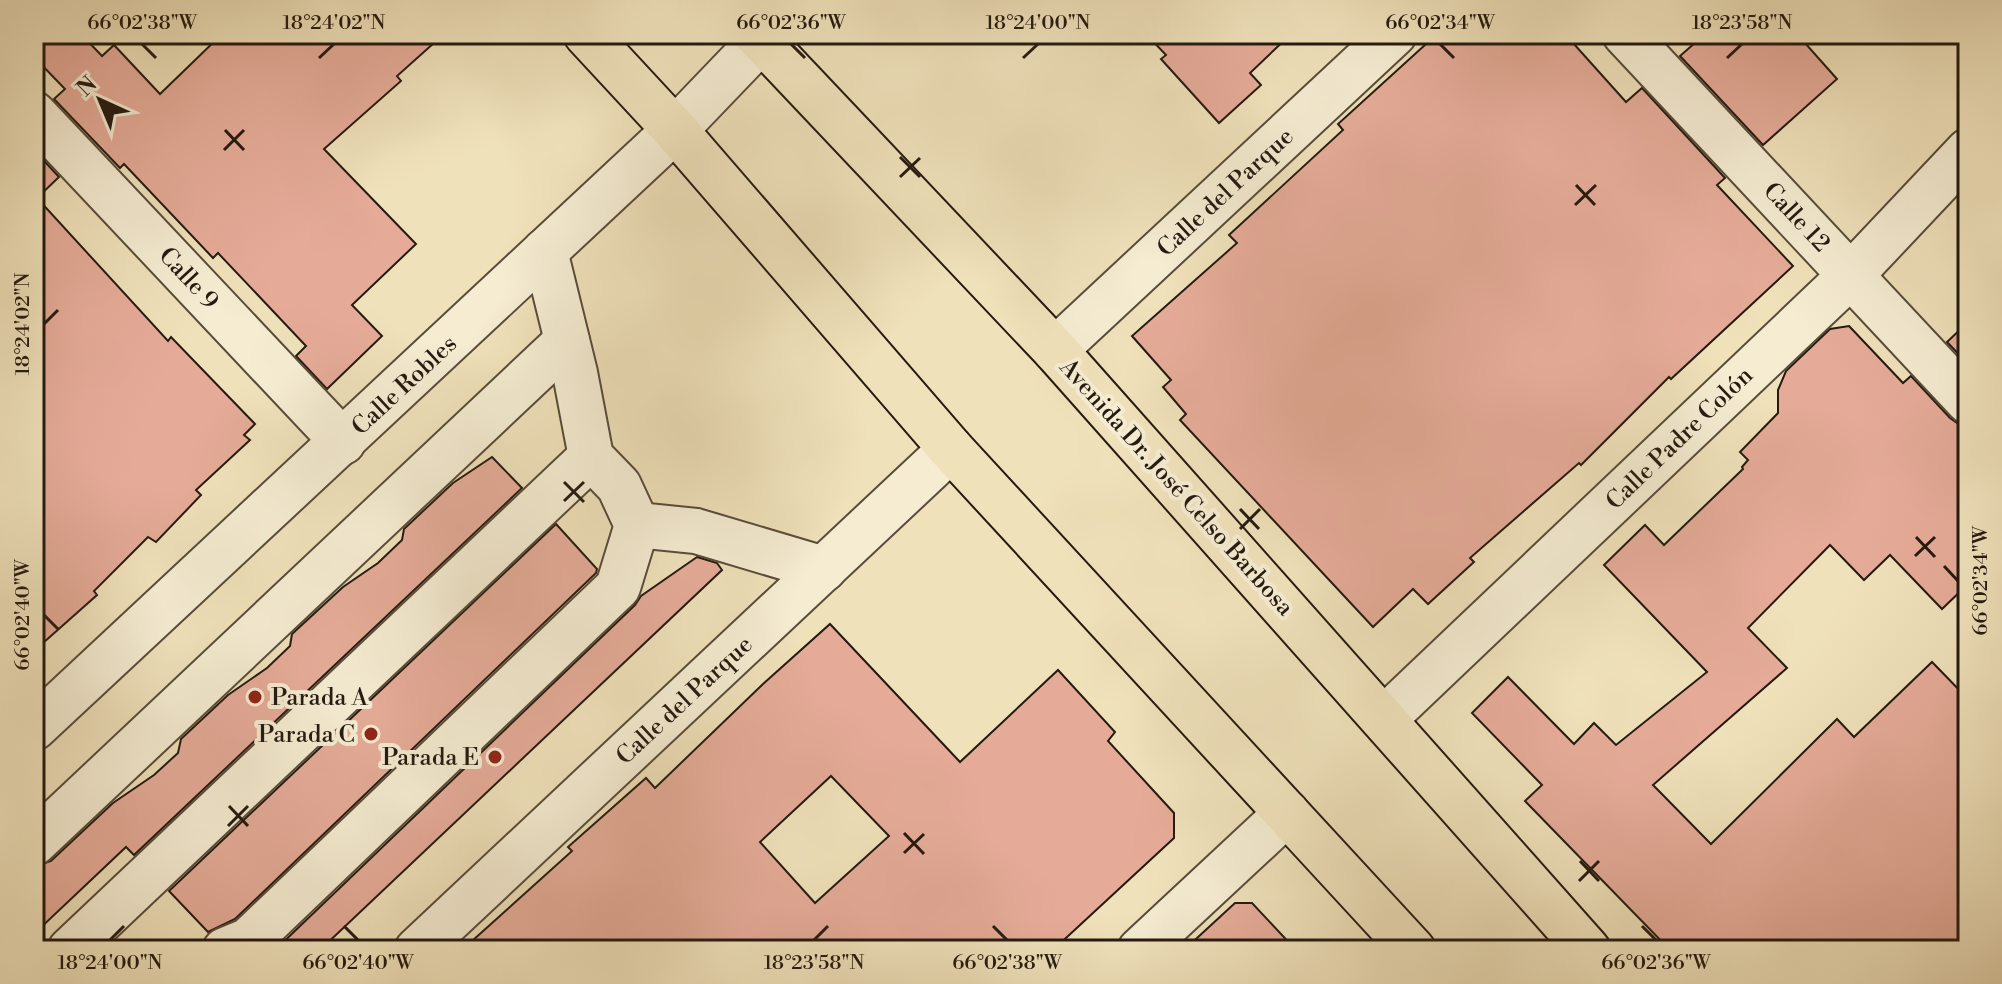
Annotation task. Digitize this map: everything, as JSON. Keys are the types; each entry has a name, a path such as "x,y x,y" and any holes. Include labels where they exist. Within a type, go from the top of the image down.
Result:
{"main road":[{"path":"586,34 675,130 951,449 1413,950"},
{"name":"Avenida Dr. José Celso Barbosa","path":"761,36 1055,350 1588,950"}],"street":[{"name":"Calle del Parque","path":"1055,350 1394,34"},
{"name":"Calle 12","path":"1625,34 1968,401"},
{"name":"Calle Robles","path":"39,713 343,442 675,130 761,36"},
{"name":"Calle 9","path":"34,114 343,442"},
{"name":"Calle Padre Colón","path":"1384,719 1851,275 1968,151"},
{"path":"225,950 249,940 618,587 637,525 619,486 591,457 545,251"},
{"path":"34,843 567,341"},
{"name":"Calle del Parque","path":"417,950 951,449"},
{"path":"70,950 591,457"},
{"path":"637,525 696,531 824,569"},
{"path":"1140,950 1287,813"}],"building":[{"path":"34,34 81,34 102,56 114,45 160,94 222,34 444,34 397,76 401,81 324,149 416,244 352,305 382,336 327,389 296,356 306,346 218,253 213,258 124,164 120,168 54,99 65,89 34,57"},
{"path":"1146,34 1291,34 1250,73 1261,85 1219,123 1161,59 1166,55"},
{"path":"1437,34 1565,34 1626,102 1642,88 1725,178 1717,185 1793,266 1671,379 1669,377 1581,465 1579,463 1470,558 1474,562 1428,604 1413,589 1373,627 1180,420 1186,414 1163,387 1171,380 1132,336 1237,243 1229,235 1343,130 1338,124"},
{"path":"1705,34 1797,34 1837,79 1763,145 1680,56"},
{"path":"34,150 59,177 37,198 168,341 171,337 255,424 244,435 250,440 196,490 201,495 156,542 148,537 94,591 97,595 34,651"},
{"path":"1968,322 1968,364 1947,342"},
{"path":"1849,326 1903,383 1911,376 1950,418 1960,425 1968,425 1968,584 1942,609 1890,555 1864,580 1830,545 1748,628 1787,668 1653,785 1711,844 1837,719 1854,737 1932,662 1968,699 1968,950 1670,950 1525,801 1542,785 1472,713 1508,677 1574,744 1594,723 1616,745 1707,672 1604,565 1645,525 1664,545 1743,469 1748,460 1740,452 1778,413 1778,390 1786,371 1830,329"},
{"name":"Parada A","path":"492,457 522,488 134,855 126,847 34,934 34,867 51,861 113,803 154,775 178,753 181,739 228,695 267,668 290,646 292,634 343,587 378,563 402,540 404,529 453,483"},
{"path":"556,524 597,569 596,573 235,919 208,932 169,891"},
{"name":"Parada E","path":"697,557 717,563 722,570 320,950 275,950 641,596"},
{"path":"830,624 960,762 1058,670 1115,732 1108,741 1174,813 1174,838 1053,950 462,950 572,851 568,847 646,778 655,788","holes":["831,776 889,836 815,903 760,842"]},
{"path":"1235,903 1252,903 1296,950 1184,950"}],"place":[{"name":"Parada A","path":"255,697"},
{"name":"Parada C","path":"371,734"},
{"name":"Parada E","path":"495,757"}]}
